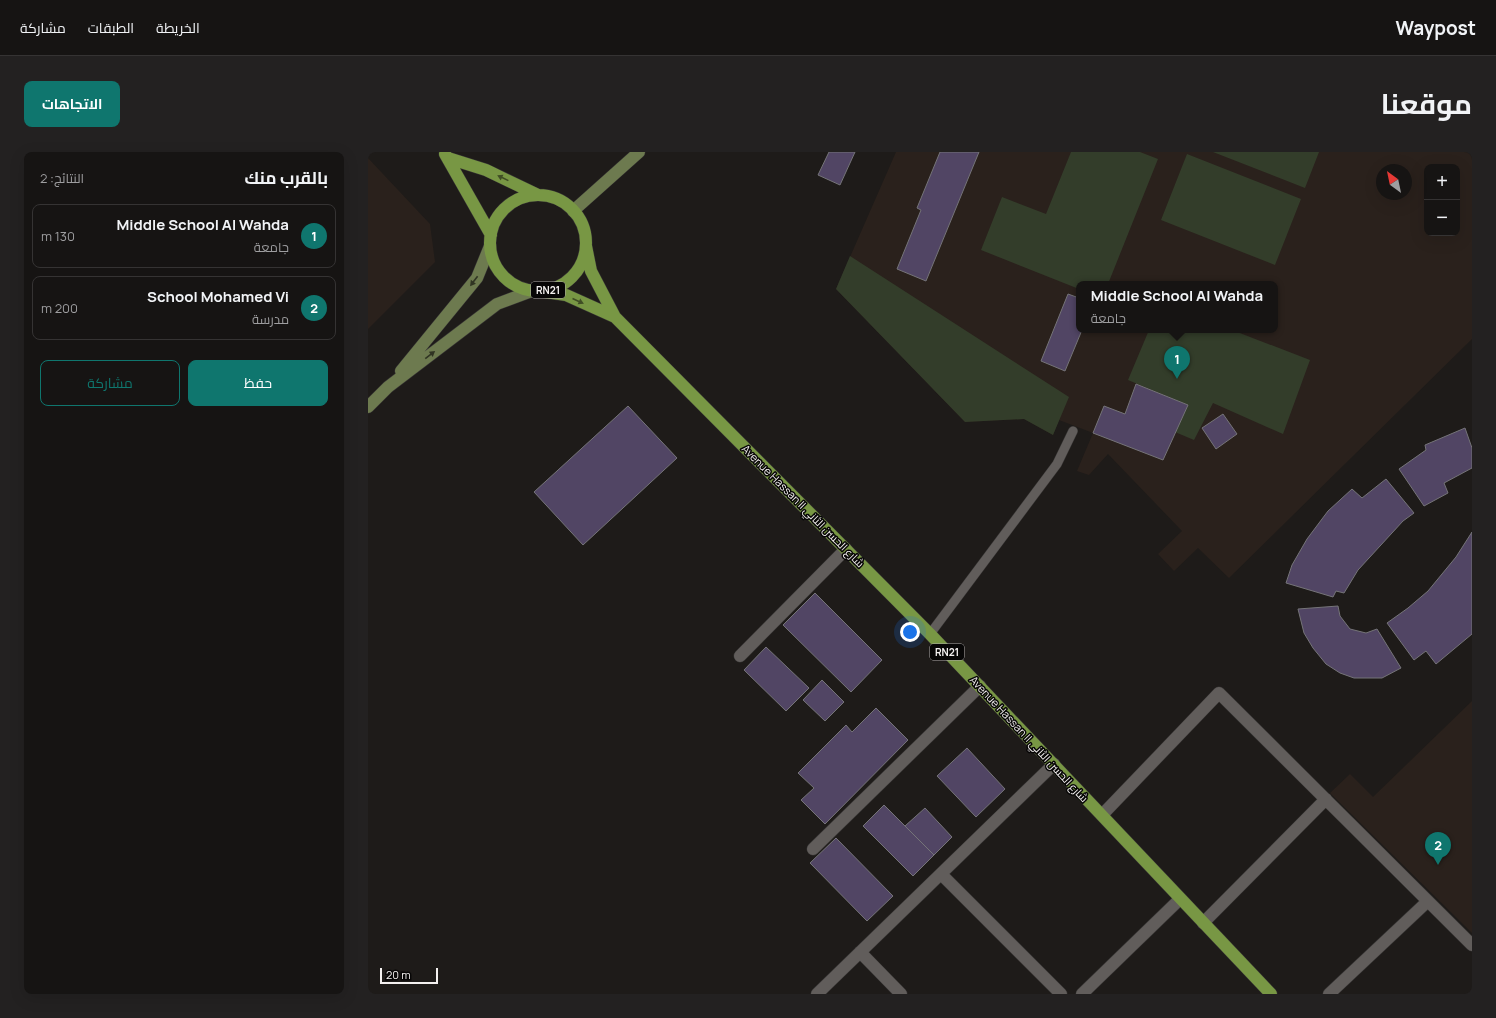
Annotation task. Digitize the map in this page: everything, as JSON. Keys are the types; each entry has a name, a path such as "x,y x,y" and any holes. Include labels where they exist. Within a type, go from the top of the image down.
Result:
{"main road":[{"name":"RN21","path":"446,155 486,170 538,195 557,199 573,210 583,226 586,246 582,263 572,277 557,287 536,291 519,287 503,276 493,259 491,240 446,155"},
{"name":"RN21","path":"491,240 498,217 511,204 519,199 538,195"},
{"name":"Avenue Hassan II شارع الحسن الثاني","path":"586,246 591,271 615,317 930,634 1271,994"},
{"name":"Avenue Hassan II شارع الحسن الثاني","path":"536,291 566,295 615,317"}],"street":[{"path":"573,210 639,152"},
{"path":"368,407 388,387 477,278 491,240"},
{"path":"388,387 497,304 536,291"},
{"path":"740,656 846,549"},
{"path":"813,849 980,686"},
{"path":"1102,815 1219,693 1472,945"},
{"path":"817,994 1054,764"},
{"path":"1203,923 1326,799"},
{"path":"941,874 1061,994"},
{"path":"1082,994 1180,899"},
{"path":"1329,994 1428,901"},
{"path":"860,952 901,994"}],"lane":[{"path":"930,634 1057,464 1073,431"}],"shaded area":[{"path":"896,152 1472,152 1472,339 1229,578 1198,548 1174,571 1158,554 1182,531 1108,454 1089,475 1077,471 1093,433 1059,420 1053,435 1024,419 965,422 836,289"},
{"path":"368,158 430,224 435,262 368,329"},
{"path":"1472,701 1472,933 1330,793 1350,774 1373,797"}],"green space":[{"path":"1071,152 1140,152 1158,159 1109,281 1076,281 1076,288 981,250 1002,197 1046,214"},
{"path":"1213,152 1319,152 1305,188"},
{"path":"1187,154 1301,199 1275,265 1161,220"},
{"path":"850,256 1069,397 1053,435 1024,419 965,422 836,289"},
{"path":"1148,333 1240,333 1310,360 1283,434 1213,403 1194,440 1175,432 1188,405 1128,380"}],"building":[{"path":"829,152 855,152 840,185 818,175"},
{"path":"940,152 979,152 926,281 897,269 921,210 917,208"},
{"path":"1068,294 1076,297 1076,333 1081,333 1065,371 1041,361"},
{"path":"1136,384 1188,405 1163,460 1093,433 1104,406 1125,414"},
{"path":"628,406 677,458 583,545 534,492"},
{"path":"1223,414 1237,434 1216,449 1202,428"},
{"path":"1465,428 1472,448 1472,468 1444,483 1448,493 1424,506 1399,469 1426,450 1425,445"},
{"path":"1386,479 1414,513 1403,521 1358,570 1344,593 1336,591 1333,597 1286,583 1292,565 1307,539 1328,511 1352,489 1362,498"},
{"path":"1472,532 1472,634 1436,664 1426,651 1414,660 1387,623 1428,591 1456,557"},
{"path":"815,593 882,660 851,692 783,625"},
{"path":"1338,606 1340,616 1350,629 1366,633 1377,629 1401,668 1382,678 1354,678 1340,673 1326,664 1313,648 1304,633 1298,609"},
{"path":"766,647 809,688 786,711 744,670"},
{"path":"822,680 844,702 825,721 803,700"},
{"path":"876,708 908,740 825,824 801,800 814,788 798,773 846,725 852,732"},
{"path":"967,748 1005,789 976,817 937,776"},
{"path":"884,805 934,855 913,876 863,826"},
{"path":"925,808 952,837 934,855 905,826"},
{"path":"836,838 893,896 867,921 810,863"}],"place":[{"name":"Middle School Al Wahda","path":"1177,379"},
{"name":"School Mohamed Vi","path":"1438,865"}]}
